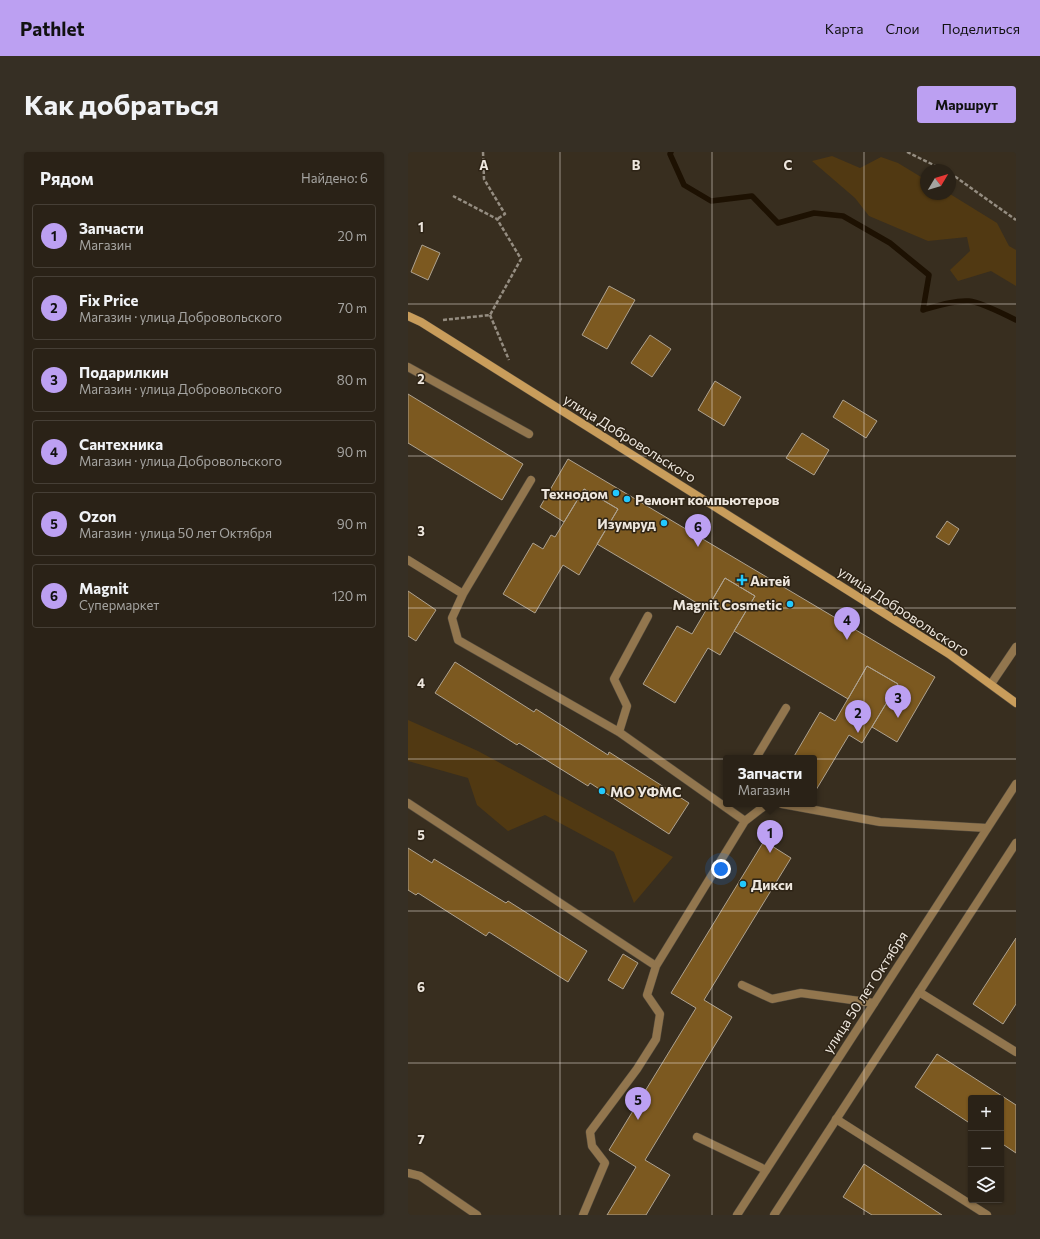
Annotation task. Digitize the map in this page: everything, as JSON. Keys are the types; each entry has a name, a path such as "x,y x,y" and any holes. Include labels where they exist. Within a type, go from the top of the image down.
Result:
{"street":[{"name":"улица Добровольского","path":"408,316 518,383 949,654 1016,703"},
{"path":"408,367 529,434"},
{"path":"531,480 463,594 452,618 458,640 618,732 723,806"},
{"path":"408,560 463,594"},
{"path":"618,732 627,706 614,679 648,616"},
{"path":"991,684 1016,647"},
{"path":"758,755 786,708"},
{"name":"улица 50 лет Октября","path":"737,1215 1016,784"},
{"path":"408,803 656,966"},
{"path":"725,807 745,821"},
{"path":"584,1215 605,1163 592,1146 590,1132 637,1069 656,1039 660,1014 647,995 656,966 745,821 763,807"},
{"path":"798,807 880,822 987,828"},
{"path":"774,1215 1016,843"},
{"path":"742,985 772,999 800,993 874,1003"},
{"path":"919,992 1015,1049"},
{"path":"836,1119 987,1215"},
{"path":"696,1137 766,1170"},
{"path":"408,1173 420,1176 477,1215"}],"path":[{"path":"483,152 484,179 505,214 496,219"},
{"path":"907,152 932,164"},
{"path":"956,177 1016,220"},
{"path":"453,196 496,219 521,259 490,315"},
{"path":"420,322 490,315"},
{"path":"490,315 518,383"}],"shaded area":[{"path":"832,156 860,168 881,157 898,163 920,176 920,200 956,200 956,198 997,223 1009,246 1016,250 1016,286 991,271 958,281 950,270 970,251 967,237 928,241 869,216 855,198 812,161"},
{"path":"408,720 478,751 673,857 634,903 614,852 545,815 508,831 477,805 468,778 408,761"}],"building":[{"path":"422,245 440,253 428,280 411,272"},
{"path":"609,286 635,300 607,349 582,335"},
{"path":"650,335 671,349 652,377 631,363"},
{"path":"715,381 741,397 724,426 698,410"},
{"path":"408,394 523,464 502,500 408,443"},
{"path":"843,400 877,421 866,438 833,417"},
{"path":"802,433 829,450 814,475 786,458"},
{"path":"568,459 935,677 897,742 872,727 898,684 867,666 848,699 734,631 755,596 725,578 707,609 597,544 618,509 584,489 564,522 540,507"},
{"path":"584,489 618,509 579,575 563,565 535,613 503,594 533,543 543,549 551,535 555,537"},
{"path":"947,521 959,529 949,545 936,537"},
{"path":"725,578 755,596 720,655 708,648 675,703 643,684 677,626 692,634"},
{"path":"408,591 436,610 416,641 408,636"},
{"path":"455,662 534,712 536,709 608,755 609,752 689,803 669,834 590,783 588,786 519,743 517,745 435,693"},
{"path":"867,666 898,684 862,743 849,735 817,788 817,755 795,755 820,712 835,721"},
{"path":"764,841 791,858 704,1000 732,1017 645,1160 670,1175 646,1215 607,1215 636,1167 609,1150 696,1008 671,993"},
{"path":"408,848 432,863 434,859 506,903 508,901 587,951 568,982 489,932 486,936 418,893 416,895 408,890"},
{"path":"1016,938 1016,1004 1003,1024 973,1004"},
{"path":"623,954 638,963 623,989 608,980"},
{"path":"937,1054 1001,1095 968,1095 968,1122 915,1087"},
{"path":"1004,1097 1016,1105 1016,1153 1004,1145"},
{"path":"864,1164 942,1215 872,1215 843,1197"}],"waterway":[{"path":"671,152 670,154 684,185 711,201 752,196 778,223 814,213 843,216 890,243 929,275 923,310 952,302 969,301 986,306 1016,320"}],"place":[{"name":"Технодом","path":"616,493"},
{"name":"Ремонт компьютеров","path":"627,499"},
{"name":"Изумруд","path":"664,523"},
{"name":"Magnit","path":"698,547"},
{"name":"Антей","path":"742,580"},
{"name":"Magnit Cosmetic","path":"790,604"},
{"name":"Сантехника","path":"847,640"},
{"name":"Подарилкин","path":"898,718"},
{"name":"Fix Price","path":"858,733"},
{"name":"МО УФМС","path":"602,791"},
{"name":"Запчасти","path":"770,853"},
{"name":"Дикси","path":"743,884"},
{"name":"Ozon","path":"638,1120"}]}
